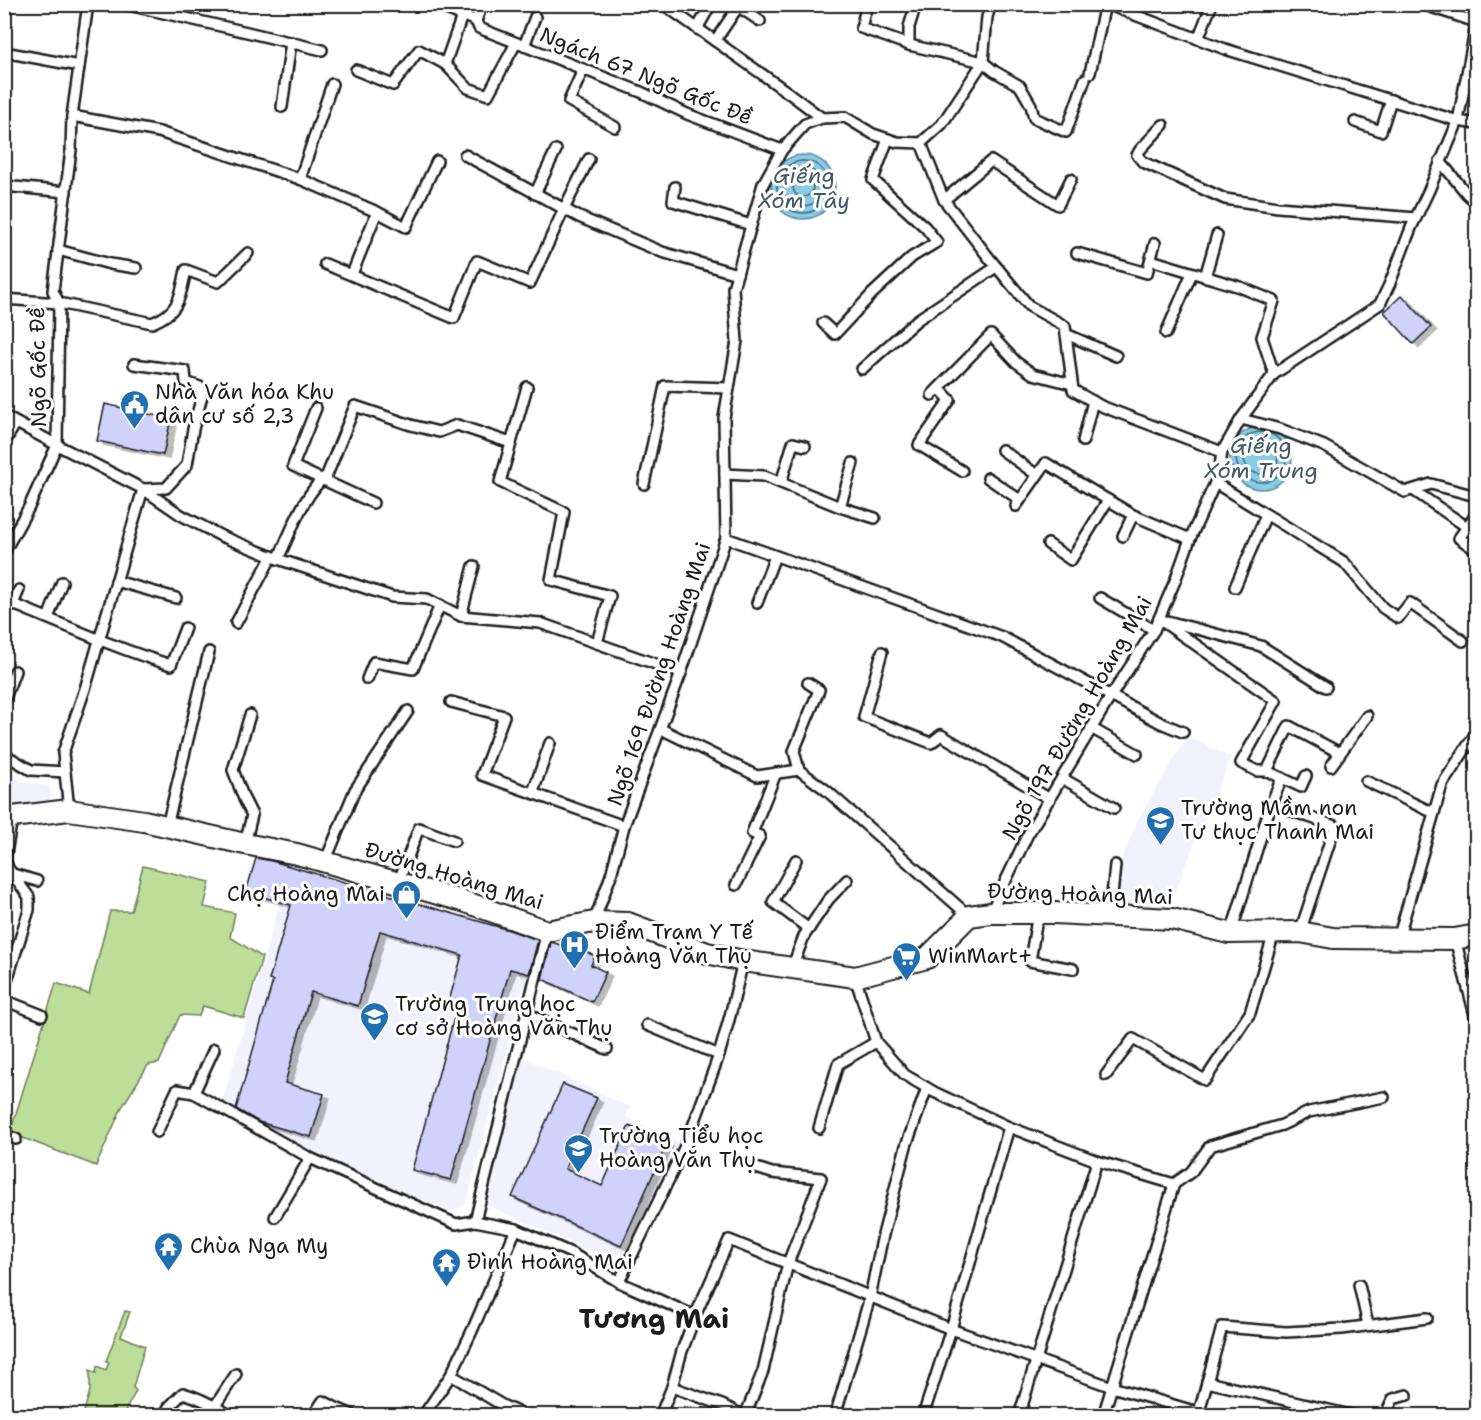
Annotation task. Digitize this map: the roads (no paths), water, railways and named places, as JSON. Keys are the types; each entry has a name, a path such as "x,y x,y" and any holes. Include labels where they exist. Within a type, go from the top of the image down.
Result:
{"street":[{"name":"Đường Hoàng Mai","path":"8,818 69,810 144,821 297,854 466,902 547,931 594,922 628,923 708,953 743,961 855,976 927,958 969,916 991,913 1172,919 1231,933 1300,932 1333,938 1455,939 1476,935"}],"lane":[{"name":"Ngõ Gốc Đề","path":"88,4 72,116 71,150 53,291 60,303 57,445 143,489 181,515 221,536 275,558 392,597 427,599 461,615 540,623 681,673"},
{"path":"124,4 322,50"},
{"name":"Ngách 67 Ngõ Gốc Đề","path":"434,4 476,21 479,28 641,92 687,114 782,150"},
{"path":"476,21 482,4"},
{"path":"663,4 822,118 845,117 873,134 897,142 921,144 942,124 983,62 987,17 991,4"},
{"path":"697,29 711,4"},
{"path":"867,4 861,28 909,45 983,62 1020,87 1031,105 1034,118 1066,132 1088,76 1105,4 1131,9 1225,49 1458,121 1476,124"},
{"path":"909,45 909,27 916,4"},
{"path":"1197,39 1212,4"},
{"path":"1422,4 1476,23"},
{"path":"715,41 740,6 760,21"},
{"path":"445,64 462,16"},
{"path":"356,70 393,85 419,50 445,64 468,88 488,95 535,17"},
{"name":"Ngõ 197 Đường Hoàng Mai","path":"991,913 1027,836 1111,696 1154,630 1190,538 1219,474 1222,452 1241,419 1274,374 1380,304 1458,121 1476,23"},
{"path":"282,107 291,42"},
{"path":"4,52 79,66"},
{"path":"583,70 569,101 615,127"},
{"path":"300,179 332,84"},
{"path":"1355,122 1381,131 1391,100"},
{"path":"72,116 159,132 300,179 406,227 437,161"},
{"name":"Ngõ 169 Đường Hoàng Mai","path":"594,922 611,875 624,826 681,673 726,538 724,418 737,341 733,288 736,274 763,184 782,150 805,124 822,118"},
{"path":"1163,125 1137,155 1143,162 1225,199 1278,207 1416,218"},
{"path":"823,323 835,334 872,294 912,257 937,242 925,227 873,180 888,139"},
{"path":"921,144 944,200 996,267 1029,306 1065,326 1073,390 1101,406 1222,452"},
{"path":"535,194 556,150"},
{"path":"465,155 564,209 662,252 736,274"},
{"path":"325,264 454,318 477,261 530,283 589,159"},
{"path":"944,200 991,161 1058,205 1071,179"},
{"path":"1440,161 1476,202"},
{"path":"4,186 66,192"},
{"path":"675,187 673,201 751,225"},
{"path":"352,274 377,212"},
{"path":"1205,277 1218,235"},
{"path":"1077,254 1148,273 1155,243"},
{"path":"58,250 110,264 136,268"},
{"path":"4,299 60,303 152,323 165,318 178,303 186,270 218,282 248,253"},
{"path":"1151,260 1240,287 1274,301 1262,337 1274,374"},
{"path":"862,369 916,320 996,267"},
{"path":"1166,333 1192,273"},
{"path":"962,471 919,445 950,400 935,392 991,334 1016,362 1033,374 1072,384"},
{"path":"1066,334 1116,356"},
{"path":"69,810 63,753 85,689 143,489 166,488 188,465 193,429 202,396 200,387 186,382 185,371 134,363"},
{"path":"644,484 665,386 729,388"},
{"path":"527,387 500,482 564,512 551,580 610,596 597,643"},
{"path":"1083,441 1093,401"},
{"path":"236,623 308,498 327,475 355,406 439,432 457,425 511,443"},
{"path":"316,408 293,466 373,503"},
{"path":"4,416 57,445 29,507 5,549"},
{"path":"1241,419 1280,429 1324,446 1405,492 1431,484 1476,495"},
{"path":"4,443 16,423"},
{"path":"781,483 793,443 805,446"},
{"path":"1002,450 1037,475"},
{"path":"840,507 853,463"},
{"path":"988,478 1018,503 1046,463 1133,515 1190,538"},
{"path":"725,474 764,476 840,507 875,518"},
{"path":"1215,483 1344,562 1383,608 1398,618 1410,603 1463,641"},
{"path":"1413,490 1467,527"},
{"path":"1048,544 1071,560 1108,500"},
{"path":"1235,587 1266,514"},
{"path":"1123,536 1133,515"},
{"path":"1476,515 1459,538 1476,550"},
{"path":"726,538 1002,637 1161,723 1183,732"},
{"path":"757,603 776,556"},
{"path":"461,615 474,566"},
{"path":"116,581 176,598"},
{"path":"48,618 62,582"},
{"path":"20,590 13,604 171,665 185,628"},
{"path":"1100,598 1154,630"},
{"path":"368,679 374,662 413,669 440,605"},
{"path":"1159,619 1261,646 1326,687"},
{"path":"1159,619 1276,701 1241,763 1257,771 1267,771 1301,787 1306,776"},
{"path":"167,826 209,652"},
{"path":"882,652 864,717 931,743 941,735 1050,799"},
{"path":"4,701 15,671"},
{"path":"808,683 819,690 794,751 799,770 826,790 969,916"},
{"path":"451,702 504,716 482,775 624,826"},
{"path":"325,862 355,790 408,711"},
{"path":"245,844 252,815 233,770 250,715"},
{"path":"1331,766 1367,716"},
{"path":"1267,771 1289,726 1340,753"},
{"path":"1092,728 1137,754"},
{"path":"661,729 757,776 799,770"},
{"path":"1398,939 1442,785 1476,732"},
{"path":"533,792 550,743"},
{"path":"4,754 32,770 65,772"},
{"path":"736,885 760,836 752,833 776,773"},
{"path":"1062,778 1114,808"},
{"path":"1231,933 1271,804 1282,778"},
{"path":"1366,781 1434,813"},
{"path":"1271,804 1335,826 1300,932"},
{"path":"5,988 29,910 28,897 8,868 5,859 8,818"},
{"path":"398,883 419,828 454,841"},
{"path":"796,860 773,902 809,929"},
{"path":"1110,916 1115,865"},
{"path":"13,874 37,881"},
{"path":"792,968 804,936 828,900 847,880"},
{"path":"1038,913 1030,960 1073,969"},
{"path":"475,1221 547,931"},
{"path":"1107,1075 1133,1039 1205,1080 1250,1013 1274,933"},
{"path":"1455,939 1476,1019"},
{"path":"619,1282 688,1140 719,1055 743,961"},
{"path":"855,976 876,1042 905,1075 1009,1127 1097,1161 1174,1184"},
{"path":"4,1000 42,1015"},
{"path":"526,1012 607,1049"},
{"path":"647,1025 719,1055"},
{"path":"819,1128 838,1064 876,1042"},
{"path":"194,1094 214,1049"},
{"path":"835,1416 870,1297 882,1235 906,1146 927,1088"},
{"path":"157,1132 177,1090 194,1094 310,1158 456,1224 475,1221 516,1229 572,1253 619,1282 695,1316"},
{"path":"1103,1416 1174,1184 1191,1172 1210,1146 1282,1125 1309,1112 1384,1097"},
{"path":"923,1416 951,1329 1009,1127"},
{"path":"4,1135 16,1139"},
{"path":"275,1217 310,1158"},
{"path":"1019,1416 1097,1161"},
{"path":"672,1387 745,1416 763,1371 788,1263 822,1178 771,1173 756,1168"},
{"path":"423,1416 451,1375 516,1229"},
{"path":"660,1416 695,1316 729,1240 951,1329 1112,1386 1198,1414 1211,1416"},
{"path":"1359,1285 1368,1325"},
{"path":"1198,1414 1222,1327 1286,1332 1342,1329 1427,1318"},
{"path":"215,1406 236,1374"},
{"path":"451,1375 502,1405 526,1416"},
{"path":"1207,1382 1355,1416"},
{"path":"164,1416 169,1407 183,1393 197,1397 231,1416"},
{"path":"1385,1416 1393,1399 1407,1395"},
{"path":"313,1416 323,1401 355,1416"}],"water":[{"name":"Giếng Xóm Tây","path":"797,155 809,155 826,164 833,175 835,187 833,199 826,210 809,219 797,219 785,214 776,205 771,193 771,181 776,169 785,160"},
{"name":"Giếng Xóm Trung","path":"1261,427 1273,429 1283,436 1290,446 1292,458 1290,470 1283,480 1273,487 1261,489 1249,487 1239,480 1232,470 1230,458 1232,446 1239,436 1249,429"}],"place":[{"name":"Nhà Văn hóa Khu dân cư số 2,3","path":"134,430"},
{"name":"Trường Mầm non Tư thục Thanh Mai","path":"1160,846"},
{"name":"Chợ Hoàng Mai","path":"406,920"},
{"name":"Điểm Trạm Y Tế Hoàng Văn Thụ","path":"574,970"},
{"name":"WinMart+","path":"907,982"},
{"name":"Trường Trung học cơ sở Hoàng Văn Thụ","path":"374,1042"},
{"name":"Trường Tiểu học Hoàng Văn Thụ","path":"578,1174"},
{"name":"Chùa Nga My","path":"169,1272"},
{"name":"Đình Hoàng Mai","path":"446,1288"}],"district":[{"name":"Tương Mai","path":"654,1318"}]}
